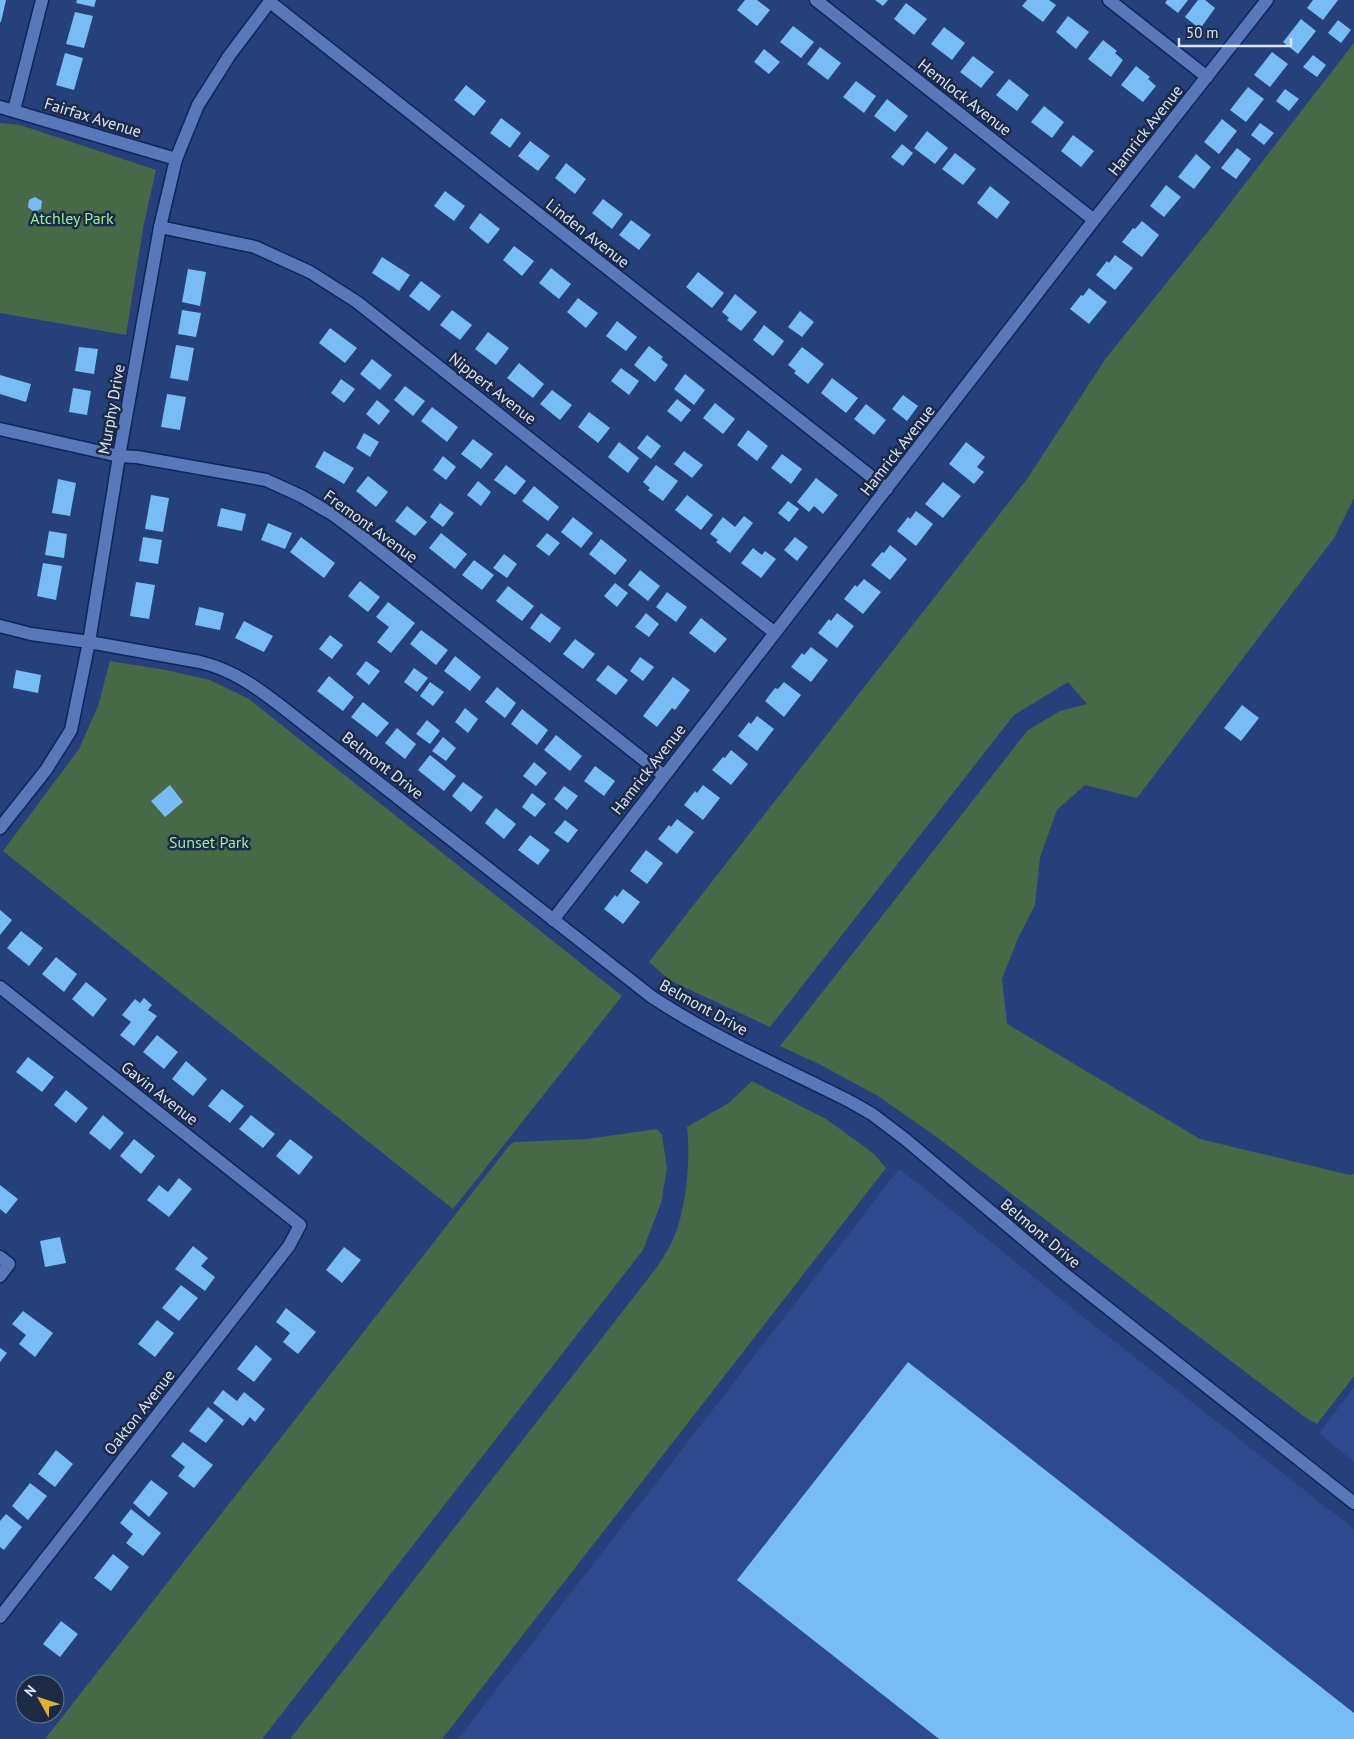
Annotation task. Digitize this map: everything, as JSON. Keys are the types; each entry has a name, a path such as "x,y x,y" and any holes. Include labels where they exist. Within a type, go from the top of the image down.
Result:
{"street":[{"path":"14,110 42,0"},
{"name":"Hemlock Avenue","path":"816,0 1094,220"},
{"path":"1109,0 1207,77"},
{"name":"Hamrick Avenue","path":"553,920 1094,220 1267,0"},
{"name":"Murphy Drive","path":"0,828 46,770 71,730 89,642 119,456 160,227 176,159 198,105 228,56 270,1"},
{"name":"Linden Avenue","path":"270,1 886,489"},
{"name":"Fairfax Avenue","path":"0,107 176,159"},
{"name":"Nippert Avenue","path":"160,227 255,247 310,272 357,302 775,633"},
{"name":"Fremont Avenue","path":"0,429 119,456 138,457 266,480 301,496 332,514 664,775"},
{"name":"Belmont Drive","path":"0,626 31,634 89,642 212,665 242,678 286,710 652,997 679,1015 872,1114 905,1139 1066,1275 1354,1503"},
{"name":"Gavin Avenue","path":"0,987 300,1225"},
{"name":"Oakton Avenue","path":"0,1616 289,1246 300,1225"},
{"path":"0,1257 9,1264 0,1276"}],"shaded area":[{"path":"899,1169 1077,1312 1354,1529 1354,1739 458,1739"},
{"path":"1354,1387 1354,1462 1319,1433"}],"green space":[{"path":"1354,43 1354,498 1334,538 1137,798 1085,785 1057,810 1040,857 1035,905 1018,938 1002,979 1007,1024 1200,1139 1350,1175 1354,1174 1354,1376 1317,1424 1306,1418 938,1138 878,1096 821,1065 780,1046 1028,730 1060,711 1087,704 1068,682 1014,715 770,1027 671,981 649,962 1027,479 1106,358 1210,229"},
{"name":"Atchley Park","path":"0,123 20,125 156,170 144,223 126,335 0,313"},
{"name":"Sunset Park","path":"110,661 166,670 210,680 249,699 622,996 453,1209 3,851 79,749 98,706"},
{"path":"752,1081 826,1119 873,1153 886,1168 442,1739 290,1739 657,1267 676,1232 684,1203 688,1171 687,1127 729,1103"},
{"path":"657,1129 662,1135 667,1168 661,1203 643,1250 262,1739 45,1739 57,1724 65,1724 65,1713 509,1146 514,1142 587,1139"}],"building":[{"path":"0,0 6,0 1,22 0,22"},
{"path":"77,0 96,0 94,7 76,3"},
{"path":"745,0 757,0 770,10 757,26 737,10"},
{"path":"875,0 888,0 883,6"},
{"path":"1027,0 1049,0 1056,5 1043,22 1022,6"},
{"path":"1167,0 1188,0 1178,13 1165,3"},
{"path":"1198,0 1205,0 1215,8 1200,29 1185,17"},
{"path":"1313,0 1338,0 1323,20 1307,8"},
{"path":"906,3 927,19 914,35 894,19"},
{"path":"75,12 93,16 84,48 66,44"},
{"path":"1068,16 1089,32 1076,49 1056,32"},
{"path":"1301,19 1316,31 1298,54 1283,42"},
{"path":"1338,20 1351,30 1341,43 1328,33"},
{"path":"793,26 814,42 801,58 780,42"},
{"path":"944,27 965,43 952,60 931,44"},
{"path":"1103,40 1117,51 1115,53 1123,60 1111,77 1088,59"},
{"path":"820,47 841,63 828,80 807,64"},
{"path":"764,49 780,62 769,74 754,62"},
{"path":"1272,52 1288,64 1270,87 1254,75"},
{"path":"65,53 83,58 74,90 56,85"},
{"path":"1313,55 1326,65 1317,77 1303,67"},
{"path":"973,56 994,72 981,88 960,72"},
{"path":"1136,66 1150,77 1148,79 1156,86 1143,102 1121,85"},
{"path":"1009,79 1029,95 1017,111 996,95"},
{"path":"856,81 876,96 864,113 843,97"},
{"path":"466,85 486,101 474,116 454,100"},
{"path":"1248,87 1264,99 1246,122 1230,110"},
{"path":"1285,89 1299,99 1289,111 1276,101"},
{"path":"887,99 908,116 895,132 874,116"},
{"path":"1044,106 1064,122 1052,138 1031,122"},
{"path":"501,118 521,133 510,148 490,133"},
{"path":"1222,119 1237,131 1219,154 1204,142"},
{"path":"1260,123 1274,133 1264,145 1251,135"},
{"path":"927,131 948,148 935,164 914,148"},
{"path":"1073,135 1094,151 1081,167 1061,151"},
{"path":"530,141 550,156 538,171 518,156"},
{"path":"902,144 913,153 903,166 891,157"},
{"path":"1237,148 1251,159 1236,179 1221,168"},
{"path":"955,153 976,169 963,185 942,169"},
{"path":"1196,154 1211,167 1194,189 1178,177"},
{"path":"566,163 586,179 575,194 555,178"},
{"path":"1166,185 1181,197 1164,217 1150,206"},
{"path":"990,186 1010,202 997,219 977,203"},
{"path":"445,191 465,206 454,221 434,206"},
{"path":"35,197 42,201 41,209 34,212 28,207 29,200"},
{"path":"603,199 623,214 612,229 592,213"},
{"path":"480,213 500,229 488,244 469,228"},
{"path":"631,220 651,235 639,250 619,235"},
{"path":"1142,221 1159,235 1142,257 1122,242 1133,228 1135,229"},
{"path":"514,246 534,261 522,276 503,260"},
{"path":"1115,255 1133,268 1115,290 1096,275 1107,261 1109,263"},
{"path":"382,257 410,275 399,291 372,273"},
{"path":"551,268 571,284 559,299 539,283"},
{"path":"188,269 206,272 200,306 182,302"},
{"path":"698,272 724,293 712,308 686,287"},
{"path":"421,281 441,296 429,311 409,296"},
{"path":"1089,288 1107,302 1089,324 1070,309"},
{"path":"735,294 757,312 741,331 727,320 729,318 722,312"},
{"path":"578,298 598,313 586,328 567,312"},
{"path":"182,310 201,313 196,337 178,334"},
{"path":"452,310 472,325 460,340 440,325"},
{"path":"800,311 814,322 802,337 788,327"},
{"path":"617,321 637,337 626,351 606,336"},
{"path":"764,325 784,341 773,356 753,340"},
{"path":"330,328 357,348 345,363 319,343"},
{"path":"488,332 509,348 496,365 475,349"},
{"path":"176,345 194,348 188,381 170,378"},
{"path":"649,346 663,357 661,359 668,365 655,382 634,365"},
{"path":"79,347 98,349 94,374 75,371"},
{"path":"802,347 824,364 808,384 794,373 796,371 788,365"},
{"path":"372,359 392,375 380,390 360,374"},
{"path":"519,363 544,384 533,398 507,378"},
{"path":"621,368 639,381 629,395 611,381"},
{"path":"685,374 705,390 694,405 674,389"},
{"path":"0,375 31,384 26,402 0,394"},
{"path":"832,378 858,398 846,413 821,393"},
{"path":"341,379 355,389 344,403 331,393"},
{"path":"405,386 425,401 413,416 394,400"},
{"path":"73,388 91,391 87,415 69,412"},
{"path":"552,390 572,405 560,420 540,404"},
{"path":"167,394 186,397 180,430 161,427"},
{"path":"903,395 918,406 907,421 892,409"},
{"path":"677,399 691,410 681,422 667,411"},
{"path":"377,400 390,411 379,425 366,414"},
{"path":"715,403 735,419 723,434 703,418"},
{"path":"866,404 886,420 874,435 854,419"},
{"path":"432,407 458,427 447,442 421,421"},
{"path":"589,412 610,428 598,443 578,427"},
{"path":"748,430 768,446 757,461 737,445"},
{"path":"364,433 379,442 370,457 356,448"},
{"path":"647,435 661,446 651,459 637,448"},
{"path":"473,439 493,454 481,469 461,454"},
{"path":"619,442 639,458 628,473 608,457"},
{"path":"966,442 985,457 977,467 984,472 974,484 949,464"},
{"path":"324,451 354,468 344,484 315,467"},
{"path":"684,451 703,465 692,478 674,464"},
{"path":"782,454 802,469 791,484 771,468"},
{"path":"443,456 456,467 446,480 433,470"},
{"path":"506,465 526,481 515,495 494,480"},
{"path":"656,465 678,481 663,501 648,490 650,488 643,482"},
{"path":"368,476 388,492 376,507 356,491"},
{"path":"816,478 838,495 823,514 814,506 809,512 797,502"},
{"path":"58,479 76,483 70,516 52,513"},
{"path":"478,481 491,492 481,506 467,495"},
{"path":"943,482 961,496 943,518 925,504"},
{"path":"534,486 559,507 548,521 522,501"},
{"path":"151,495 169,498 163,532 145,529"},
{"path":"687,495 713,515 701,530 675,510"},
{"path":"788,501 799,509 789,522 778,513"},
{"path":"440,503 454,513 443,527 430,517"},
{"path":"407,506 427,522 415,536 395,521"},
{"path":"221,508 246,514 242,531 217,526"},
{"path":"916,511 933,524 916,546 897,531 908,517 910,519"},
{"path":"744,516 753,523 730,553 716,542 718,540 710,534 723,517 735,527"},
{"path":"573,517 593,533 581,548 561,532"},
{"path":"268,523 292,533 285,549 261,540"},
{"path":"49,531 67,534 64,558 45,555"},
{"path":"441,533 467,554 455,569 429,548"},
{"path":"547,533 560,543 549,556 536,546"},
{"path":"143,537 162,540 158,564 139,561"},
{"path":"301,537 335,563 324,578 290,552"},
{"path":"795,537 808,547 797,561 784,550"},
{"path":"601,539 627,560 615,575 589,554"},
{"path":"890,545 907,559 890,580 871,565"},
{"path":"753,548 762,555 765,551 776,559 761,578 741,563"},
{"path":"504,554 517,564 507,578 493,568"},
{"path":"474,560 494,575 482,590 462,575"},
{"path":"43,563 62,566 56,600 37,596"},
{"path":"640,570 660,586 648,601 628,585"},
{"path":"864,579 881,592 863,614 844,599 855,585 857,587"},
{"path":"360,581 380,597 368,612 348,596"},
{"path":"136,582 155,585 149,619 130,616"},
{"path":"615,583 628,593 617,607 604,596"},
{"path":"508,586 534,606 522,621 496,601"},
{"path":"667,592 687,607 676,622 656,607"},
{"path":"388,602 415,623 391,653 377,642 389,627 376,617"},
{"path":"199,607 224,613 220,630 195,625"},
{"path":"541,613 561,628 550,643 530,628"},
{"path":"646,613 659,624 649,637 635,627"},
{"path":"837,613 854,626 837,648 818,633 829,619 831,621"},
{"path":"701,618 727,639 715,653 689,633"},
{"path":"244,621 273,636 264,652 235,638"},
{"path":"421,630 448,650 436,665 410,644"},
{"path":"330,635 343,645 332,659 319,649"},
{"path":"575,639 595,654 583,669 563,654"},
{"path":"811,647 828,660 811,682 791,667 802,653 804,655"},
{"path":"455,656 481,677 470,691 444,671"},
{"path":"640,657 654,667 643,681 630,671"},
{"path":"366,661 380,671 369,685 356,674"},
{"path":"608,665 628,680 616,695 596,680"},
{"path":"414,668 428,678 417,692 404,682"},
{"path":"16,670 41,675 38,693 13,688"},
{"path":"329,676 354,697 343,711 317,691"},
{"path":"673,677 690,690 675,710 672,708 657,727 643,716"},
{"path":"430,682 444,692 433,706 420,696"},
{"path":"784,682 801,695 784,717 765,701 775,688 778,689"},
{"path":"497,687 516,703 505,718 485,702"},
{"path":"363,702 389,723 377,737 351,717"},
{"path":"1242,705 1259,718 1241,741 1224,728"},
{"path":"465,708 478,719 468,733 455,722"},
{"path":"522,709 548,730 537,745 511,724"},
{"path":"757,716 774,729 757,751 738,736 749,722 751,724"},
{"path":"427,720 440,731 430,744 416,734"},
{"path":"397,728 416,744 405,759 385,743"},
{"path":"556,735 582,756 570,771 544,750"},
{"path":"443,737 456,748 446,761 432,751"},
{"path":"731,750 748,764 731,785 712,770"},
{"path":"430,755 456,776 444,791 418,770"},
{"path":"534,762 547,773 536,786 523,776"},
{"path":"595,766 615,781 604,796 584,781"},
{"path":"463,782 483,797 471,812 452,796"},
{"path":"170,785 183,802 165,817 151,801"},
{"path":"703,785 720,798 703,820 684,805 695,791 697,793"},
{"path":"564,786 578,796 567,810 554,799"},
{"path":"532,793 546,804 535,817 522,807"},
{"path":"496,808 516,824 504,839 485,823"},
{"path":"677,819 694,832 677,854 658,839 669,825 671,827"},
{"path":"565,820 578,830 568,843 554,833"},
{"path":"530,835 550,850 538,865 518,850"},
{"path":"646,850 663,863 647,884 630,871"},
{"path":"623,889 640,902 623,924 604,909 615,895 617,897"},
{"path":"0,910 12,920 0,935"},
{"path":"21,931 43,948 29,966 7,948"},
{"path":"56,957 77,974 64,992 42,974"},
{"path":"86,982 107,999 93,1017 72,999"},
{"path":"144,998 152,1005 148,1010 157,1016 134,1046 120,1035 131,1022 122,1015 135,999 140,1003"},
{"path":"157,1035 178,1052 164,1069 143,1052"},
{"path":"28,1057 54,1077 42,1092 16,1072"},
{"path":"186,1061 207,1079 193,1096 172,1079"},
{"path":"222,1089 244,1106 230,1123 208,1106"},
{"path":"66,1090 88,1108 76,1123 54,1105"},
{"path":"103,1115 124,1133 110,1150 89,1133"},
{"path":"251,1115 275,1134 263,1148 239,1129"},
{"path":"134,1139 155,1156 141,1174 120,1156"},
{"path":"290,1139 313,1157 299,1175 276,1156"},
{"path":"179,1178 192,1189 169,1217 147,1200 159,1185 168,1192"},
{"path":"0,1185 18,1199 6,1214 0,1209"},
{"path":"60,1237 66,1263 45,1267 40,1241"},
{"path":"193,1246 208,1258 201,1266 215,1277 205,1291 175,1269"},
{"path":"344,1247 361,1260 342,1283 326,1270"},
{"path":"181,1285 198,1298 179,1321 162,1308"},
{"path":"286,1308 316,1332 298,1354 283,1342 290,1333 276,1322"},
{"path":"23,1311 53,1333 35,1357 19,1344 26,1335 12,1324"},
{"path":"157,1320 174,1333 155,1357 138,1344"},
{"path":"256,1345 272,1359 254,1382 237,1369"},
{"path":"0,1348 7,1353 0,1362"},
{"path":"908,1362 1354,1713 1354,1739 939,1739 737,1580"},
{"path":"223,1390 237,1401 244,1392 265,1409 255,1422 250,1417 243,1426 213,1403"},
{"path":"208,1407 224,1420 206,1443 189,1431"},
{"path":"183,1442 213,1465 194,1488 178,1476 185,1467 171,1456"},
{"path":"56,1450 73,1464 55,1487 38,1474"},
{"path":"151,1480 168,1493 149,1517 133,1503"},
{"path":"30,1483 47,1496 28,1520 12,1506"},
{"path":"131,1509 161,1533 143,1556 126,1543 133,1534 120,1523"},
{"path":"6,1514 22,1527 4,1550 0,1547 0,1521"},
{"path":"113,1554 129,1567 111,1591 94,1578"},
{"path":"61,1621 78,1634 60,1657 43,1644"}]}
